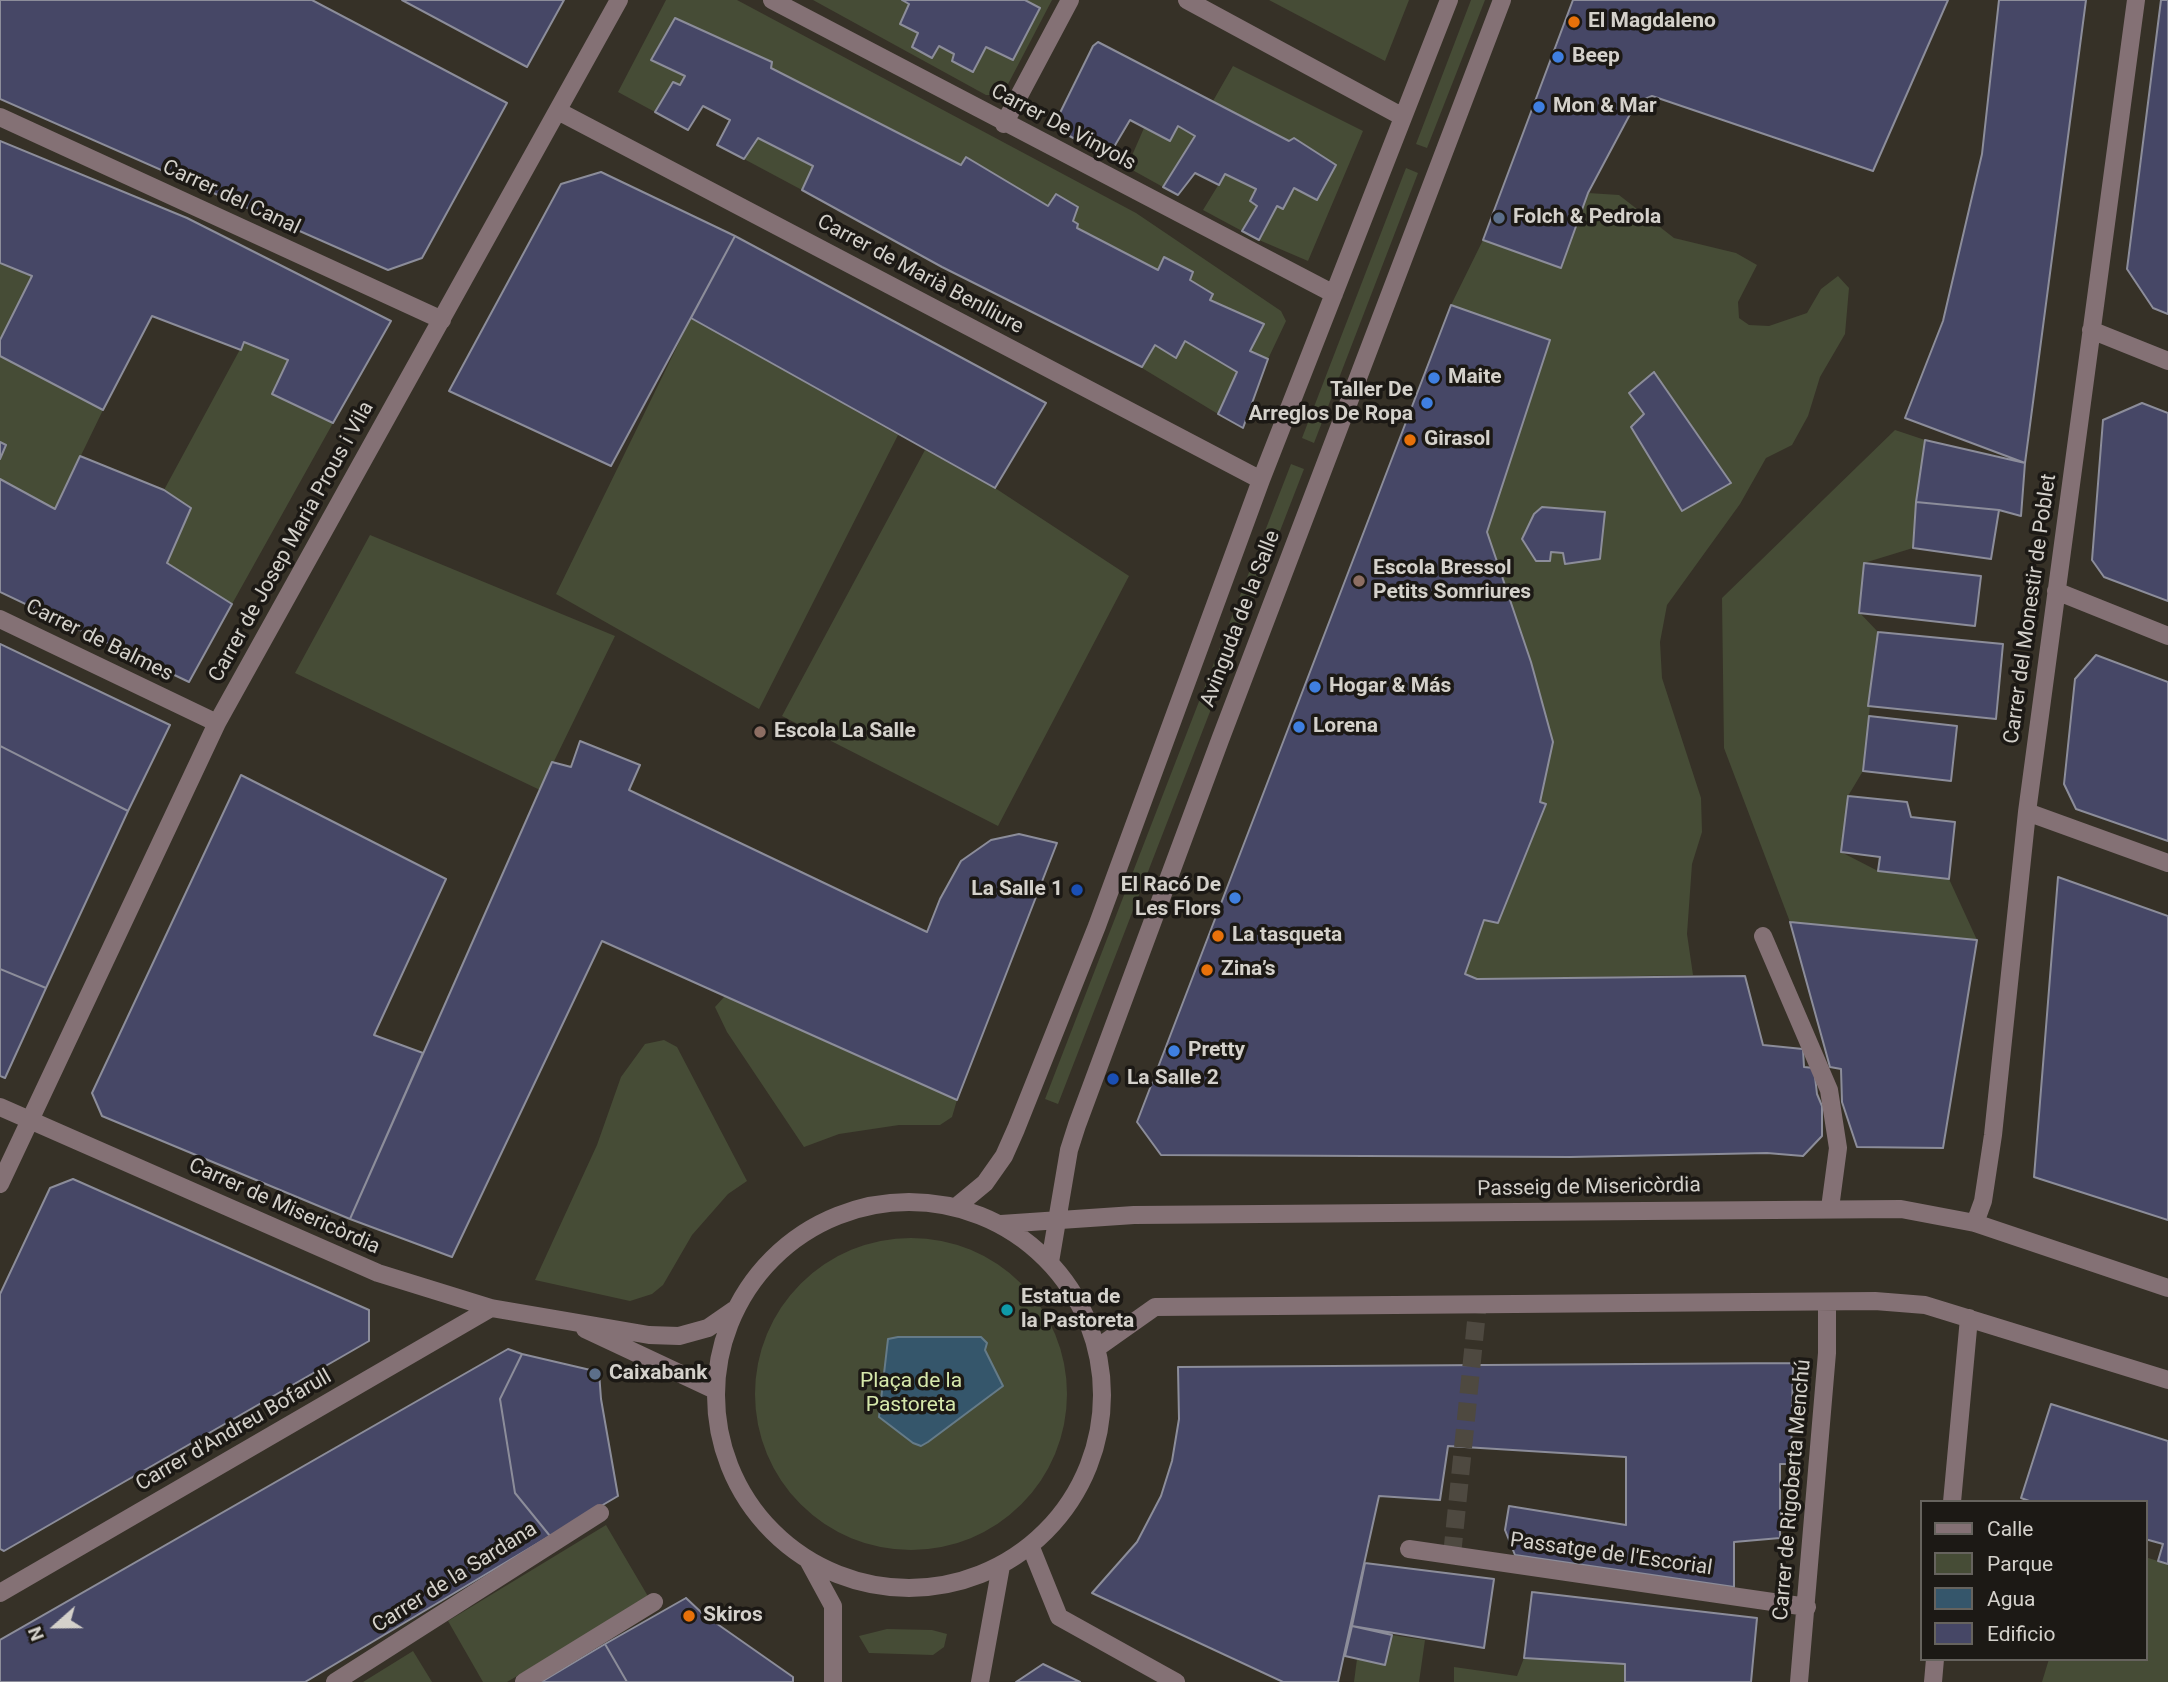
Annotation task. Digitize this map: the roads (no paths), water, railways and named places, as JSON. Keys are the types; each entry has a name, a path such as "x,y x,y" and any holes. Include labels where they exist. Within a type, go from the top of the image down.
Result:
{"street":[{"name":"Carrer de Josep Maria Prous i Vila","path":"0,1184 217,723 619,0"},
{"name":"Carrer De Vinyols","path":"772,0 1334,295"},
{"path":"1004,124 1070,0"},
{"path":"1187,0 1403,117"},
{"name":"Avinguda de la Salle","path":"956,1207 985,1183 1004,1156 1016,1129 1097,926 1261,480 1449,0"},
{"name":"Avinguda de la Salle","path":"1049,1262 1069,1150 1077,1125 1225,727 1502,0"},
{"name":"Carrer del Monestir de Poblet","path":"1975,1223 1983,1201 1993,1135 2027,812 2136,0"},
{"name":"Carrer de Marià Benlliure","path":"558,111 1261,480"},
{"name":"Carrer del Canal","path":"0,117 442,320"},
{"path":"2091,330 2168,360"},
{"path":"2056,591 2168,636"},
{"name":"Carrer de Balmes","path":"0,619 217,723"},
{"path":"2027,812 2168,863"},
{"path":"1763,936 1829,1090 1838,1148 1830,1208"},
{"name":"Carrer de Misericòrdia","path":"0,1107 378,1273 491,1308 560,1317 649,1335 680,1336 708,1328 734,1310"},
{"path":"904,1200 956,1207 1000,1224 1020,1236 1049,1262 1077,1298 1097,1348 1102,1379 1102,1410 1087,1469 1074,1496 1055,1522 1001,1566 964,1581 927,1590 884,1587 845,1578 808,1560 776,1535 750,1505 730,1470 719,1431 715,1390 720,1350 734,1310 764,1266 783,1247 827,1219 851,1209 904,1200"},
{"name":"Passeig de Misericòrdia","path":"1000,1224 1134,1215 1901,1209 1975,1223 2168,1287"},
{"path":"1097,1348 1155,1307 1875,1301 1925,1306 2168,1380"},
{"name":"Carrer de Rigoberta Menchú","path":"1799,1682 1827,1353 1827,1302"},
{"name":"Carrer d'Andreu Bofarull","path":"0,1593 491,1308"},
{"name":"Carrer de Misericòrdia","path":"560,1317 715,1390"},
{"path":"1952,1500 1969,1318"},
{"name":"Carrer de la Sardana","path":"335,1682 600,1513"},
{"path":"1030,1545 1059,1617 1176,1682"},
{"name":"Passatge de l'Escorial","path":"1409,1549 1807,1607"},
{"path":"808,1560 833,1606 833,1682"},
{"path":"980,1682 1001,1566"},
{"path":"524,1682 654,1602"},
{"path":"1933,1682 1935,1661"}],"water":[{"path":"981,1337 987,1343 985,1350 1003,1386 928,1442 921,1446 913,1443 879,1417 888,1339"}],"tunnel":[{"path":"1452,1555 1478,1302"}],"place":[{"name":"El Magdaleno","path":"1574,22"},
{"name":"Beep","path":"1558,57"},
{"name":"Mon & Mar","path":"1539,107"},
{"name":"Folch & Pedrola","path":"1499,218"},
{"name":"Maite","path":"1434,378"},
{"name":"Taller De Arreglos De Ropa","path":"1427,403"},
{"name":"Girasol","path":"1410,440"},
{"name":"Escola Bressol Petits Somriures","path":"1359,581"},
{"name":"Hogar & Más","path":"1315,687"},
{"name":"Lorena","path":"1299,727"},
{"name":"Escola La Salle","path":"760,732"},
{"name":"La Salle 1","path":"1077,890"},
{"name":"El Racó De Les Flors","path":"1235,898"},
{"name":"La tasqueta","path":"1218,936"},
{"name":"Zina’s","path":"1207,970"},
{"name":"Pretty","path":"1174,1051"},
{"name":"La Salle 2","path":"1113,1079"},
{"name":"Estatua de la Pastoreta","path":"1007,1310"},
{"name":"Caixabank","path":"595,1374"},
{"name":"Skiros","path":"689,1616"}],"park label":[{"name":"Plaça de la Pastoreta","path":"911,1394"}]}
